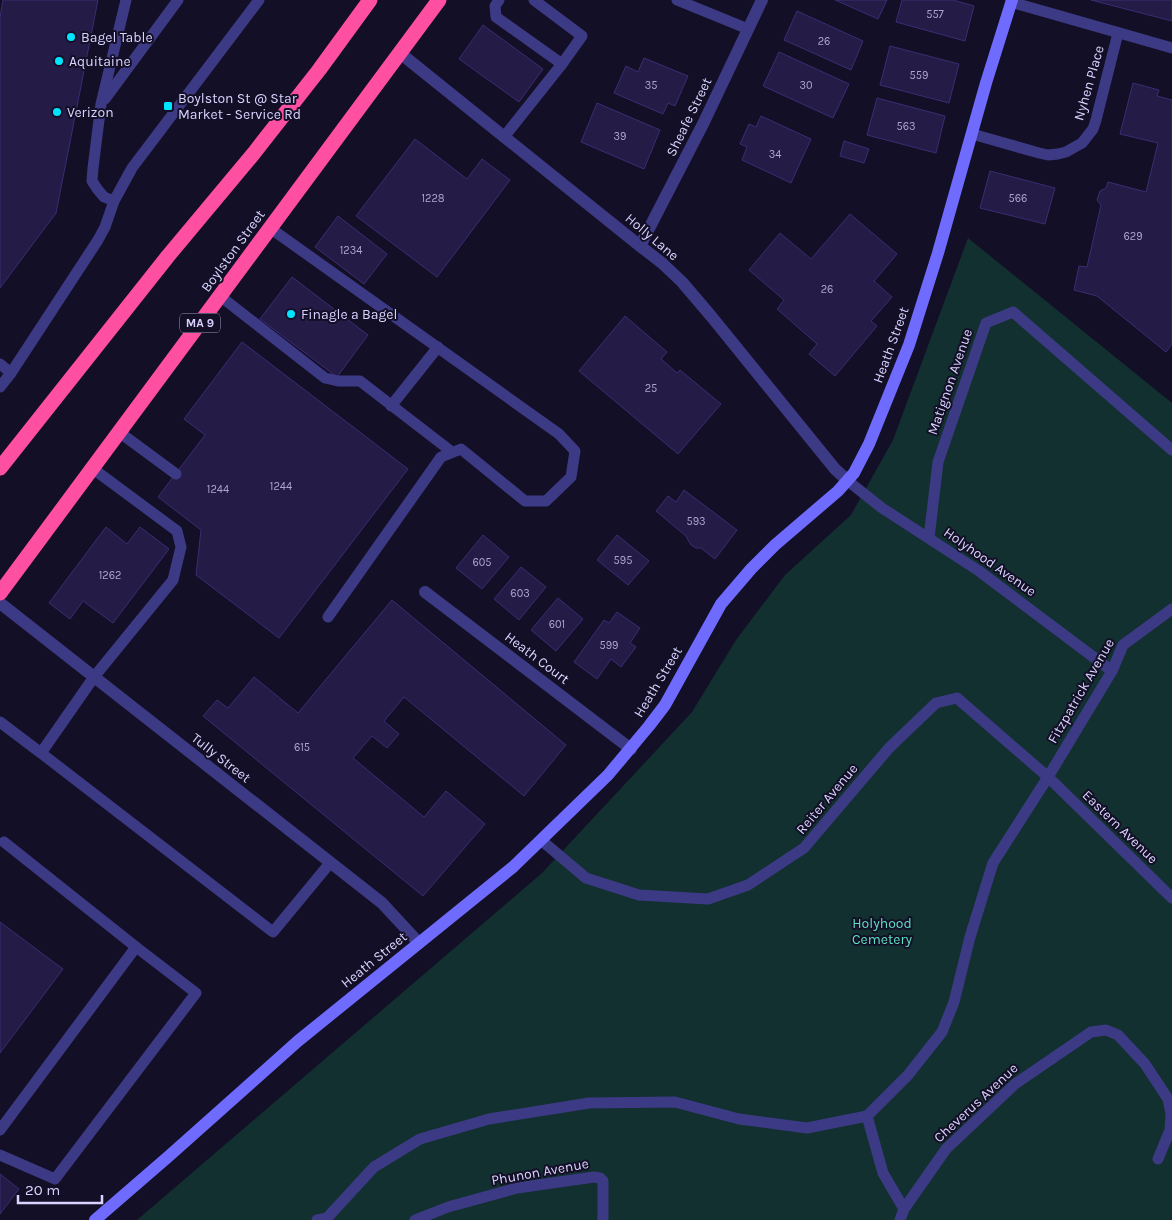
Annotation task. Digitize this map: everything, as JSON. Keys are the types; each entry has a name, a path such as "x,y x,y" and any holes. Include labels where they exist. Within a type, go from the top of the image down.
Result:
{"highway":[{"path":"0,468 168,256 260,146 370,0"},
{"name":"Boylston Street","path":"0,593 439,0"}],"street":[{"name":"Sheafe Street","path":"640,246 703,124 762,0"},
{"name":"Heath Street","path":"95,1220 298,1041 506,872 608,775 665,705 721,604 769,551 848,481 859,465 869,444 909,345 1012,1"},
{"name":"Holly Lane","path":"400,53 662,263 682,282 712,316 835,469 848,481"},
{"name":"Heath Court","path":"424,592 631,749"},
{"name":"Tully Street","path":"0,603 384,904 419,943"}],"lane":[{"path":"114,201 104,197 92,180 101,104 126,0"},
{"path":"101,104 178,0"},
{"path":"0,387 98,240 114,201 132,168 260,0"},
{"path":"499,0 495,6 496,17 562,64"},
{"path":"504,137 582,36 534,0"},
{"path":"677,0 748,29"},
{"name":"Nyhen Place","path":"1012,1 1172,48"},
{"name":"Nyhen Place","path":"972,134 1048,155 1066,152 1082,143 1093,129 1096,120 1118,33"},
{"path":"270,228 559,434 576,451 571,477 546,501 525,501 460,449 441,457 328,617"},
{"path":"220,296 326,378 338,381 360,381 452,452"},
{"name":"Matignon Avenue","path":"929,538 938,462 986,323 1013,312 1172,450"},
{"path":"391,406 438,347"},
{"path":"0,364 11,372"},
{"path":"119,432 176,474"},
{"path":"41,753 94,677 174,580 181,547 176,531 92,468"},
{"name":"Holyhood Avenue","path":"848,481 882,508 979,571 1112,670"},
{"name":"Fitzpatrick Avenue","path":"867,1116 908,1075 942,1032 954,1002 970,937 993,863 1048,777 1112,670 1123,645 1172,609"},
{"name":"Reiter Avenue","path":"540,840 586,878 639,895 708,899 748,885 804,848 889,748 936,703 957,698 1048,777"},
{"path":"0,722 273,932 330,862"},
{"name":"Eastern Avenue","path":"1048,777 1172,898"},
{"path":"0,1155 55,1180 196,993 4,842"},
{"path":"0,1130 136,947"},
{"name":"Cheverus Avenue","path":"902,1215 946,1148 1015,1084 1091,1032 1106,1030 1118,1035 1145,1064 1168,1098 1171,1114 1170,1130 1158,1159"},
{"path":"324,1219 374,1167 420,1139 489,1119 589,1103 666,1102 675,1102 739,1119 807,1128 867,1116 883,1174 902,1215"},
{"name":"Phunon Avenue","path":"415,1220 448,1207 517,1188 594,1177 600,1178 603,1181 603,1220"}],"green space":[{"name":"Holyhood Cemetery","path":"968,238 1172,403 1172,1220 137,1220 542,873 692,712 736,640 785,575 851,515 893,440"}],"building":[{"path":"3,0 98,0 56,213 0,288 0,17"},
{"path":"835,0 887,0 878,19"},
{"path":"902,0 953,0 974,6 965,41 896,22"},
{"path":"1091,0 1172,0 1172,21"},
{"path":"797,11 863,41 851,70 784,40"},
{"path":"483,25 543,69 519,102 459,59"},
{"path":"890,46 959,64 949,103 880,85"},
{"path":"779,52 849,84 833,118 763,86"},
{"path":"644,58 688,76 675,106 668,103 663,114 614,93 626,66 638,72"},
{"path":"1133,83 1159,90 1157,96 1172,100 1172,344 1166,352 1097,296 1074,290 1079,266 1087,267 1101,205 1097,200 1100,191 1106,188 1108,182 1146,192 1158,143 1120,134"},
{"path":"877,98 945,116 936,153 867,135"},
{"path":"597,103 660,130 644,169 581,142"},
{"path":"761,116 811,139 791,183 742,160 747,147 740,144 749,124 756,127"},
{"path":"415,139 467,179 482,159 510,180 437,277 356,216"},
{"path":"844,141 869,149 864,163 840,156"},
{"path":"990,171 1055,188 1045,224 980,208"},
{"path":"850,214 897,254 874,281 892,297 871,321 877,326 835,376 809,354 817,344 777,309 784,300 749,270 780,233 811,259"},
{"path":"338,216 387,254 364,284 315,247"},
{"path":"292,277 368,335 337,377 260,319"},
{"path":"625,316 667,352 661,359 677,373 680,370 721,404 678,454 579,371"},
{"path":"242,342 408,469 279,638 196,575 201,530 158,497 205,435 184,419"},
{"path":"684,490 737,530 715,559 701,548 691,545 686,536 656,511 668,496 676,502"},
{"path":"106,527 127,544 140,527 169,549 113,623 83,601 70,619 49,603"},
{"path":"483,535 509,557 482,589 456,568"},
{"path":"617,535 649,561 628,585 597,560"},
{"path":"521,567 546,587 519,620 494,599"},
{"path":"558,598 583,619 556,651 531,630"},
{"path":"392,600 566,745 524,796 404,697 384,721 399,734 387,748 372,736 353,758 424,817 446,791 485,824 423,896 203,716 217,700 228,708 254,677 298,713"},
{"path":"617,612 640,628 630,643 636,647 621,667 611,659 597,679 574,662 604,620 609,623"},
{"path":"0,922 63,969 0,1053"},
{"path":"0,1174 19,1189 0,1214"}],"place":[{"name":"Bagel Table","path":"71,37"},
{"name":"Aquitaine","path":"59,61"},
{"name":"Boylston St @ Star Market - Service Rd","path":"168,106"},
{"name":"Verizon","path":"57,112"},
{"name":"Finagle a Bagel","path":"291,314"}]}
